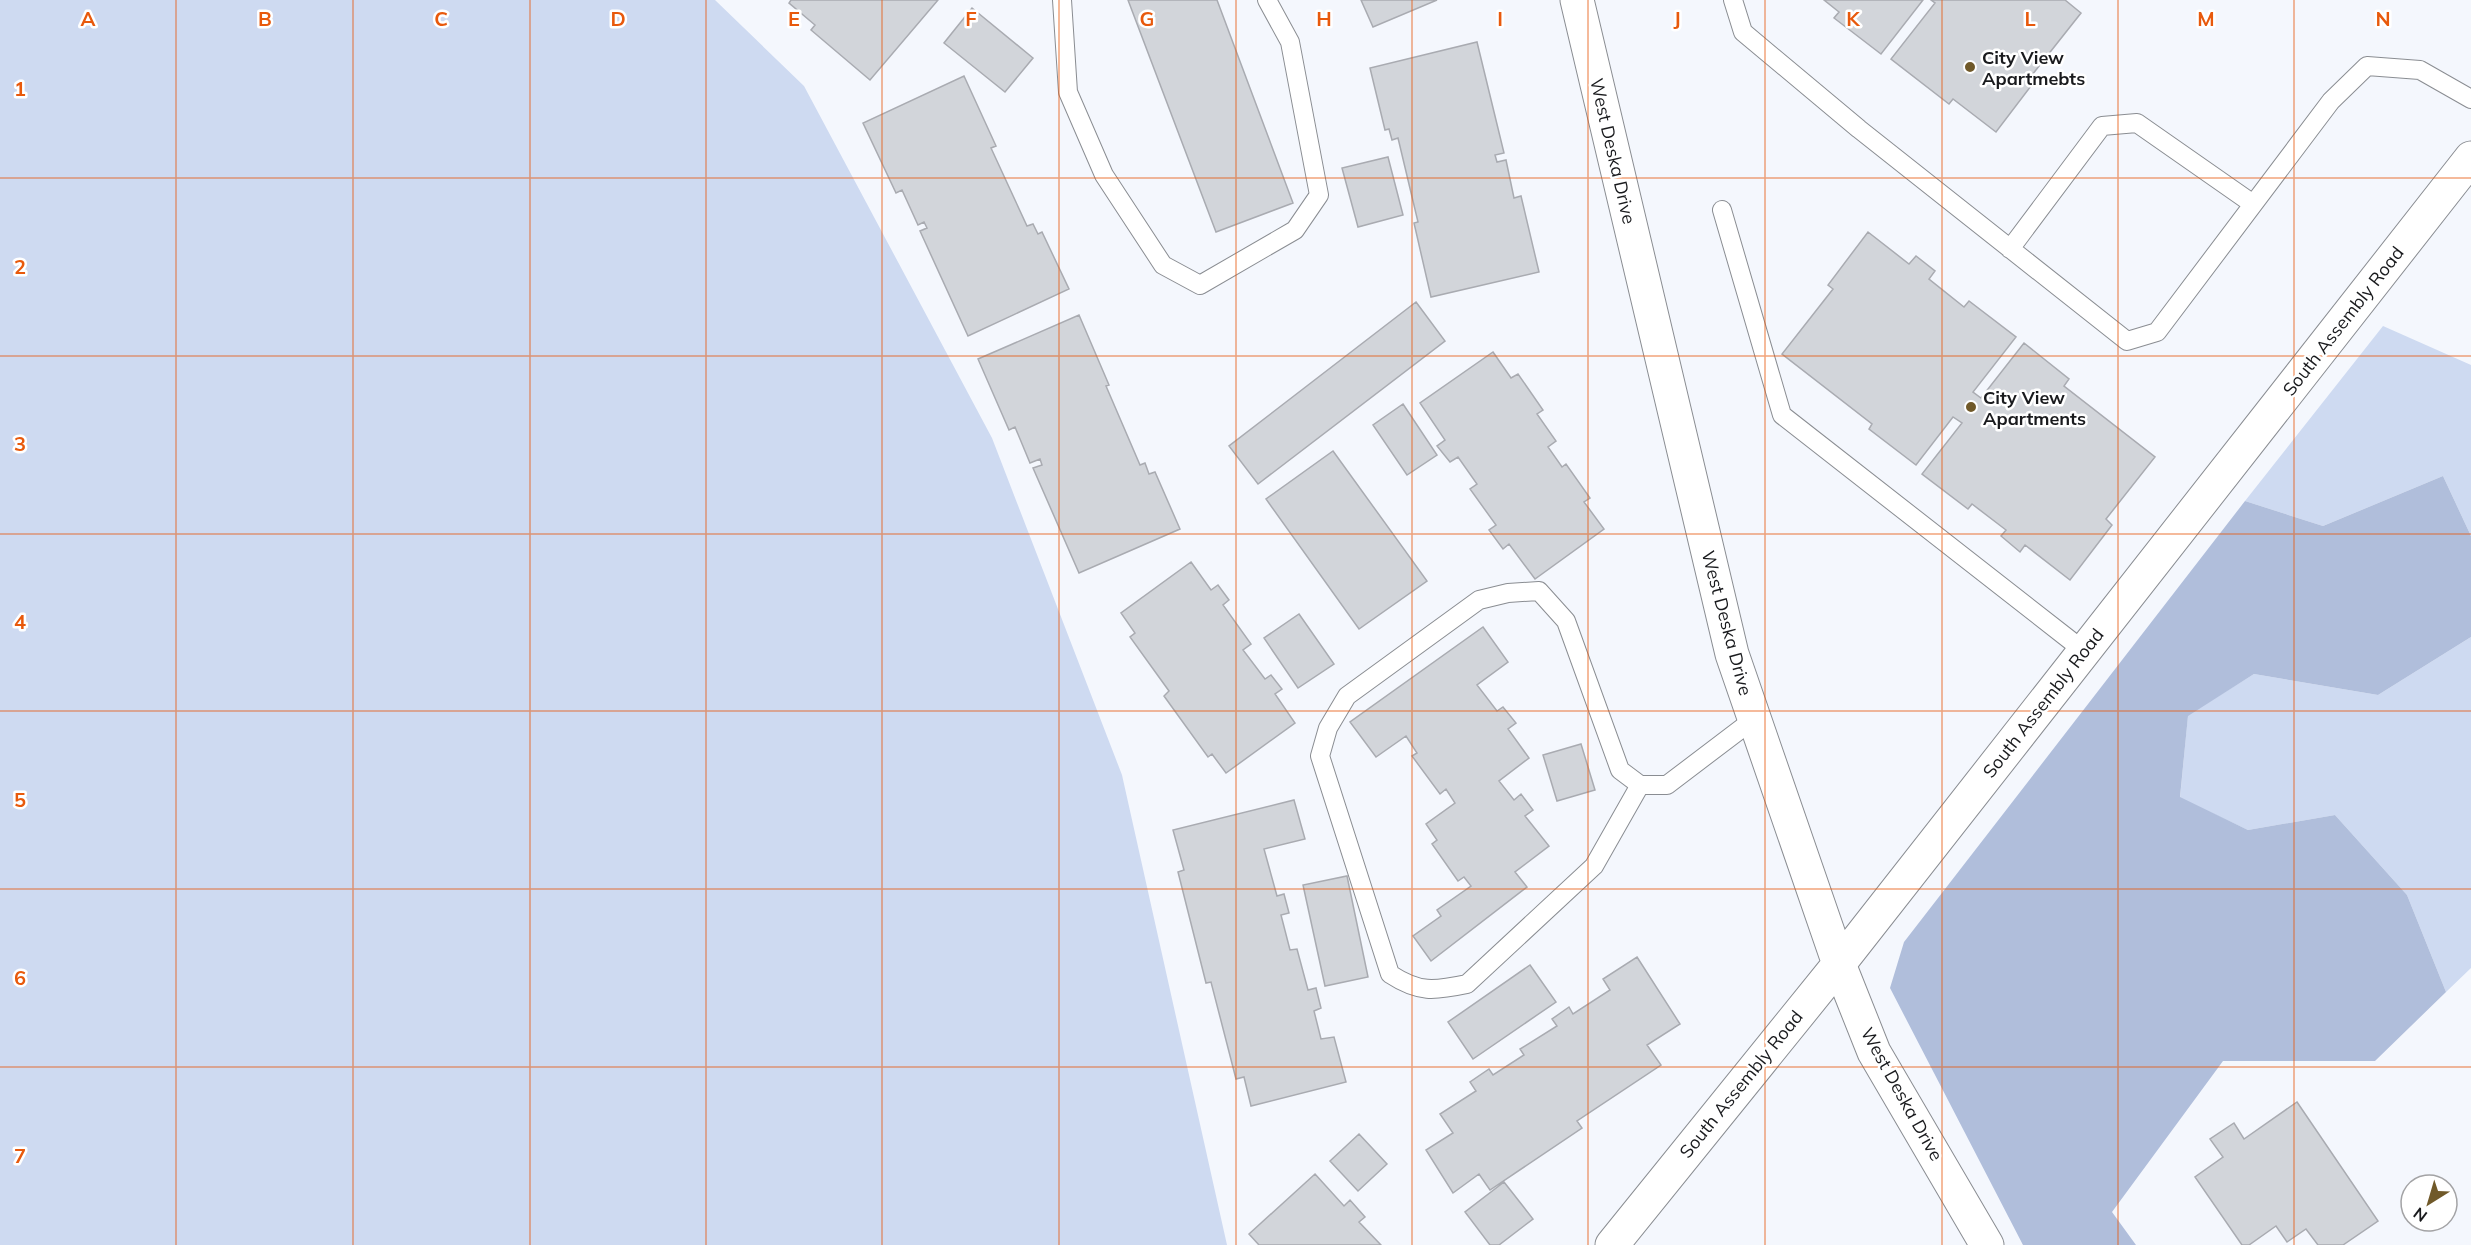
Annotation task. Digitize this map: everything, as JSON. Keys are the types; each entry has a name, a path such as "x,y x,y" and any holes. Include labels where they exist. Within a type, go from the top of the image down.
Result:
{"street":[{"name":"West Deska Drive","path":"1577,0 1732,654 1839,964 1874,1052 1987,1245"},
{"name":"South Assembly Road","path":"1612,1245 1839,964 2471,158"}],"lane":[{"path":"1062,0 1068,92 1104,176 1163,265 1200,285 1295,230 1319,195 1290,42 1267,0"},
{"path":"1733,0 1743,32 1859,129 2127,341 2157,332 2331,101 2367,66 2420,70 2471,99"},
{"path":"2010,249 2102,126 2137,123 2253,204"},
{"path":"1722,210 1782,415 2084,651"},
{"path":"1640,785 1594,866 1467,984 1440,990 1409,987 1390,974 1320,756 1328,728 1347,696 1479,600 1508,593 1539,591 1566,621 1620,770 1640,785 1667,785 1754,718"}],"shaded area":[{"path":"0,0 715,0 804,86 992,438 1122,775 1227,1245 0,1245"},
{"path":"2383,326 2471,365 2471,536 2443,476 2323,526 2245,501"},
{"path":"2443,476 2471,536 2471,637 2378,695 2254,674 2188,716 2180,797 2248,830 2335,815 2407,895 2446,992 2375,1061 2223,1061 2112,1212 2136,1245 2023,1245 1890,988 1904,942 2245,501 2323,526"},
{"path":"2471,637 2471,968 2446,992 2407,895 2335,815 2248,830 2180,798 2188,715 2254,674 2378,695"}],"building":[{"path":"791,0 938,0 870,80 811,30 815,25 789,3"},
{"path":"1128,0 1217,0 1293,203 1216,232"},
{"path":"1361,0 1437,0 1373,27"},
{"path":"1824,0 1923,0 1881,54 1834,18 1839,12"},
{"name":"City View Apartmebts","path":"1931,0 2065,0 2081,13 2032,75 2037,78 1996,132 1953,99 1949,104 1891,59 1935,3"},
{"path":"972,8 1033,58 1005,92 944,43"},
{"path":"1477,42 1504,153 1495,155 1497,162 1506,160 1514,198 1521,196 1539,272 1431,297 1414,223 1418,222 1398,138 1392,140 1389,129 1385,130 1370,68"},
{"path":"964,76 996,146 991,148 1027,226 1033,224 1038,234 1042,232 1069,289 968,336 920,231 927,228 924,222 918,225 902,190 896,193 863,123"},
{"path":"1388,157 1403,215 1358,227 1342,168"},
{"name":"City View Apartments","path":"1868,232 1909,264 1916,256 1935,271 1929,279 1964,307 1969,301 2016,337 1973,392 1981,398 2024,343 2069,379 2064,386 2155,457 2106,519 2112,525 2070,580 2025,545 2020,552 2001,536 2006,530 1972,504 1968,509 1922,474 1962,423 1953,417 1916,465 1869,429 1872,424 1782,354 1833,289 1828,285"},
{"path":"1416,302 1445,341 1258,484 1229,446"},
{"path":"1079,315 1140,465 1145,463 1149,474 1155,472 1180,529 1079,573 1033,468 1042,465 1040,459 1030,463 1015,427 1009,430 978,359"},
{"path":"1493,352 1511,378 1518,374 1543,410 1537,414 1556,441 1548,447 1562,467 1566,464 1590,498 1584,502 1604,529 1535,579 1509,544 1503,549 1489,530 1496,525 1470,489 1477,484 1458,457 1450,462 1437,446 1445,440 1420,403"},
{"path":"1403,404 1437,455 1407,475 1373,425"},
{"path":"1333,451 1427,581 1359,629 1266,499"},
{"path":"1191,562 1211,590 1218,585 1229,600 1223,605 1251,644 1243,650 1265,679 1271,675 1282,689 1275,694 1295,723 1226,773 1212,754 1208,757 1164,696 1169,691 1130,637 1135,633 1121,613"},
{"path":"1299,614 1334,664 1298,688 1264,638"},
{"path":"1483,627 1508,662 1477,685 1497,711 1503,707 1516,723 1508,729 1529,758 1499,781 1514,800 1521,794 1533,810 1525,816 1549,846 1515,872 1527,887 1431,961 1413,936 1441,916 1437,910 1471,886 1464,877 1458,881 1432,844 1437,840 1426,824 1455,803 1446,789 1440,794 1412,756 1417,753 1406,736 1376,757 1350,722"},
{"path":"1581,744 1595,790 1557,801 1543,755"},
{"path":"1294,800 1305,839 1264,849 1277,896 1284,894 1289,913 1281,915 1290,950 1297,949 1308,990 1316,988 1321,1008 1314,1011 1321,1039 1334,1037 1346,1082 1251,1106 1244,1077 1236,1079 1211,982 1206,983 1178,872 1184,870 1173,830"},
{"path":"1347,876 1368,977 1325,986 1303,885"},
{"path":"1637,957 1680,1024 1647,1045 1661,1065 1577,1121 1582,1128 1490,1190 1479,1174 1453,1193 1426,1150 1453,1133 1440,1114 1476,1091 1470,1082 1489,1069 1493,1075 1524,1055 1520,1049 1557,1026 1552,1019 1569,1007 1573,1014 1610,990 1603,979"},
{"path":"1530,965 1556,1002 1473,1059 1448,1022"},
{"path":"2297,1102 2378,1221 2343,1245 2318,1245 2306,1229 2287,1242 2276,1226 2249,1245 2242,1245 2195,1177 2223,1157 2210,1139 2234,1123 2244,1139"},
{"path":"1359,1134 1387,1164 1358,1191 1330,1161"},
{"path":"1315,1174 1344,1206 1350,1200 1365,1217 1359,1222 1381,1245 1259,1245 1249,1234"},
{"path":"1504,1182 1533,1219 1499,1245 1490,1245 1465,1212"}],"place":[{"name":"City View Apartmebts","path":"1970,67"},
{"name":"City View Apartments","path":"1971,407"}]}
